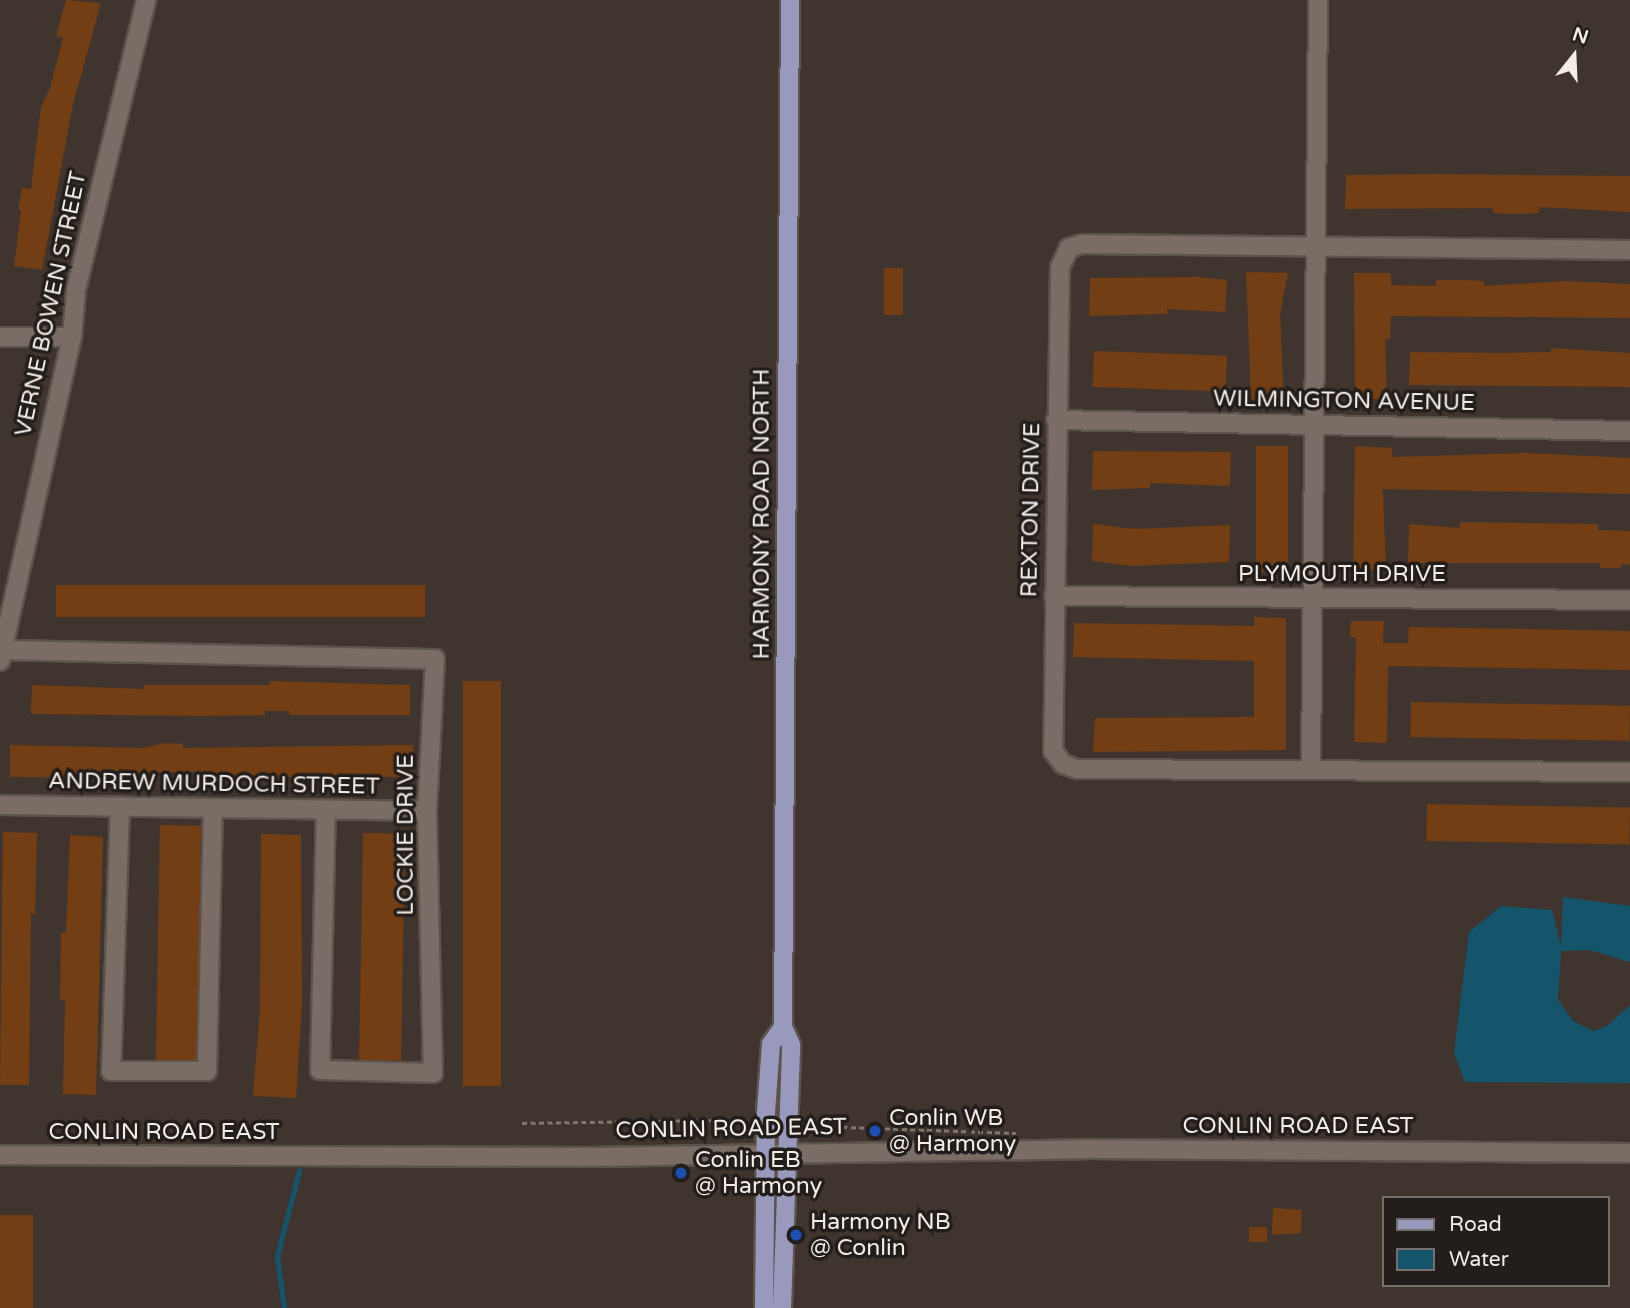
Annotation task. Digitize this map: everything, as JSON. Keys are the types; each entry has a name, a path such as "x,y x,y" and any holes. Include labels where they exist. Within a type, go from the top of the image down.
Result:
{"main road":[{"name":"HARMONY ROAD NORTH","path":"782,1308 791,1045 783,1027 790,0"},
{"name":"HARMONY ROAD NORTH","path":"764,1308 765,1152 771,1044 783,1027"}],"street":[{"name":"VERNE BOWEN STREET","path":"2,656 72,337 76,290 146,0"},
{"path":"1311,770 1315,598 1311,425 1318,0"},
{"name":"REXTON DRIVE","path":"1630,250 1082,244 1069,248 1060,267 1053,751 1063,764 1077,769 1630,772"},
{"path":"0,337 72,337"},
{"name":"WILMINGTON AVENUE","path":"1056,420 1630,431"},
{"name":"PLYMOUTH DRIVE","path":"1054,596 1630,600"},
{"name":"LOCKIE DRIVE","path":"2,656 435,659 427,811 433,1073 320,1070 326,812"},
{"name":"ANDREW MURDOCH STREET","path":"0,805 326,812 427,811"},
{"path":"120,806 111,1071 208,1071 213,810"},
{"name":"CONLIN ROAD EAST","path":"0,1155 590,1157 765,1152 1630,1153"}],"path":[{"path":"522,1123 713,1120 738,1125"},
{"path":"817,1126 1021,1133"}],"water":[{"path":"1563,897 1630,906 1630,962 1590,950 1561,951 1558,1000 1573,1021 1593,1031 1607,1026 1630,1005 1630,1083 1465,1082 1454,1053 1469,932 1501,906 1552,910 1561,947"}],"building":[{"path":"66,0 101,3 73,104 42,270 14,266 21,210 18,210 22,188 31,189 41,107 50,88 63,38 56,36"},
{"path":"1346,175 1630,176 1630,212 1539,207 1539,213 1515,214 1493,213 1493,208 1345,209"},
{"path":"884,268 903,268 903,315 884,315"},
{"path":"1246,272 1288,273 1280,314 1284,400 1251,399"},
{"path":"1354,273 1391,273 1391,285 1436,286 1436,280 1484,281 1484,286 1567,281 1630,284 1630,318 1391,316 1390,339 1385,339 1387,399 1355,399"},
{"path":"1197,277 1227,280 1225,312 1167,309 1167,314 1089,316 1090,278"},
{"path":"1551,348 1630,353 1630,387 1409,385 1410,352 1551,352"},
{"path":"1094,351 1227,356 1226,392 1093,387"},
{"path":"1256,446 1288,446 1288,572 1256,572"},
{"path":"1355,446 1392,448 1392,457 1527,453 1630,458 1630,494 1383,489 1386,570 1353,570"},
{"path":"1093,451 1231,452 1230,486 1150,483 1150,488 1092,490"},
{"path":"1460,522 1598,524 1598,530 1630,531 1630,565 1600,568 1600,563 1408,563 1409,524 1460,528"},
{"path":"1093,524 1135,529 1230,525 1229,562 1132,566 1092,561"},
{"path":"56,585 425,585 425,617 56,617"},
{"path":"1254,617 1286,618 1286,750 1093,752 1095,718 1254,717 1254,661 1073,657 1074,623 1254,626"},
{"path":"1351,621 1384,621 1383,643 1408,643 1409,627 1630,631 1630,670 1388,666 1387,743 1354,742 1356,637 1350,637"},
{"path":"270,681 410,685 410,715 289,715 289,711 265,711 265,715 202,716 31,714 32,685 144,689 144,685 270,685"},
{"path":"463,681 501,681 501,1086 463,1086"},
{"path":"1411,702 1630,706 1629,741 1410,737"},
{"path":"165,743 183,744 183,748 413,745 413,777 207,777 207,772 140,772 140,778 10,777 10,745 143,748"},
{"path":"1427,804 1630,808 1629,845 1426,841"},
{"path":"160,825 201,826 197,1061 156,1060"},
{"path":"3,832 37,833 35,914 31,914 29,1085 0,1085"},
{"path":"363,833 405,834 401,1061 359,1060"},
{"path":"261,834 301,835 302,1002 296,1098 253,1096 260,1009"},
{"path":"70,835 103,837 96,1095 63,1094 65,1000 60,1000 61,933 66,933"},
{"path":"1273,1208 1302,1210 1301,1233 1272,1235"},
{"path":"0,1215 33,1215 33,1308 0,1308"},
{"path":"1249,1227 1267,1227 1267,1242 1249,1242"}],"waterway":[{"path":"284,1308 277,1256 299,1171"}],"place":[{"name":"Conlin WB @ Harmony","path":"875,1131"},
{"name":"Conlin EB @ Harmony","path":"681,1173"},
{"name":"Harmony NB @ Conlin","path":"796,1235"}]}
